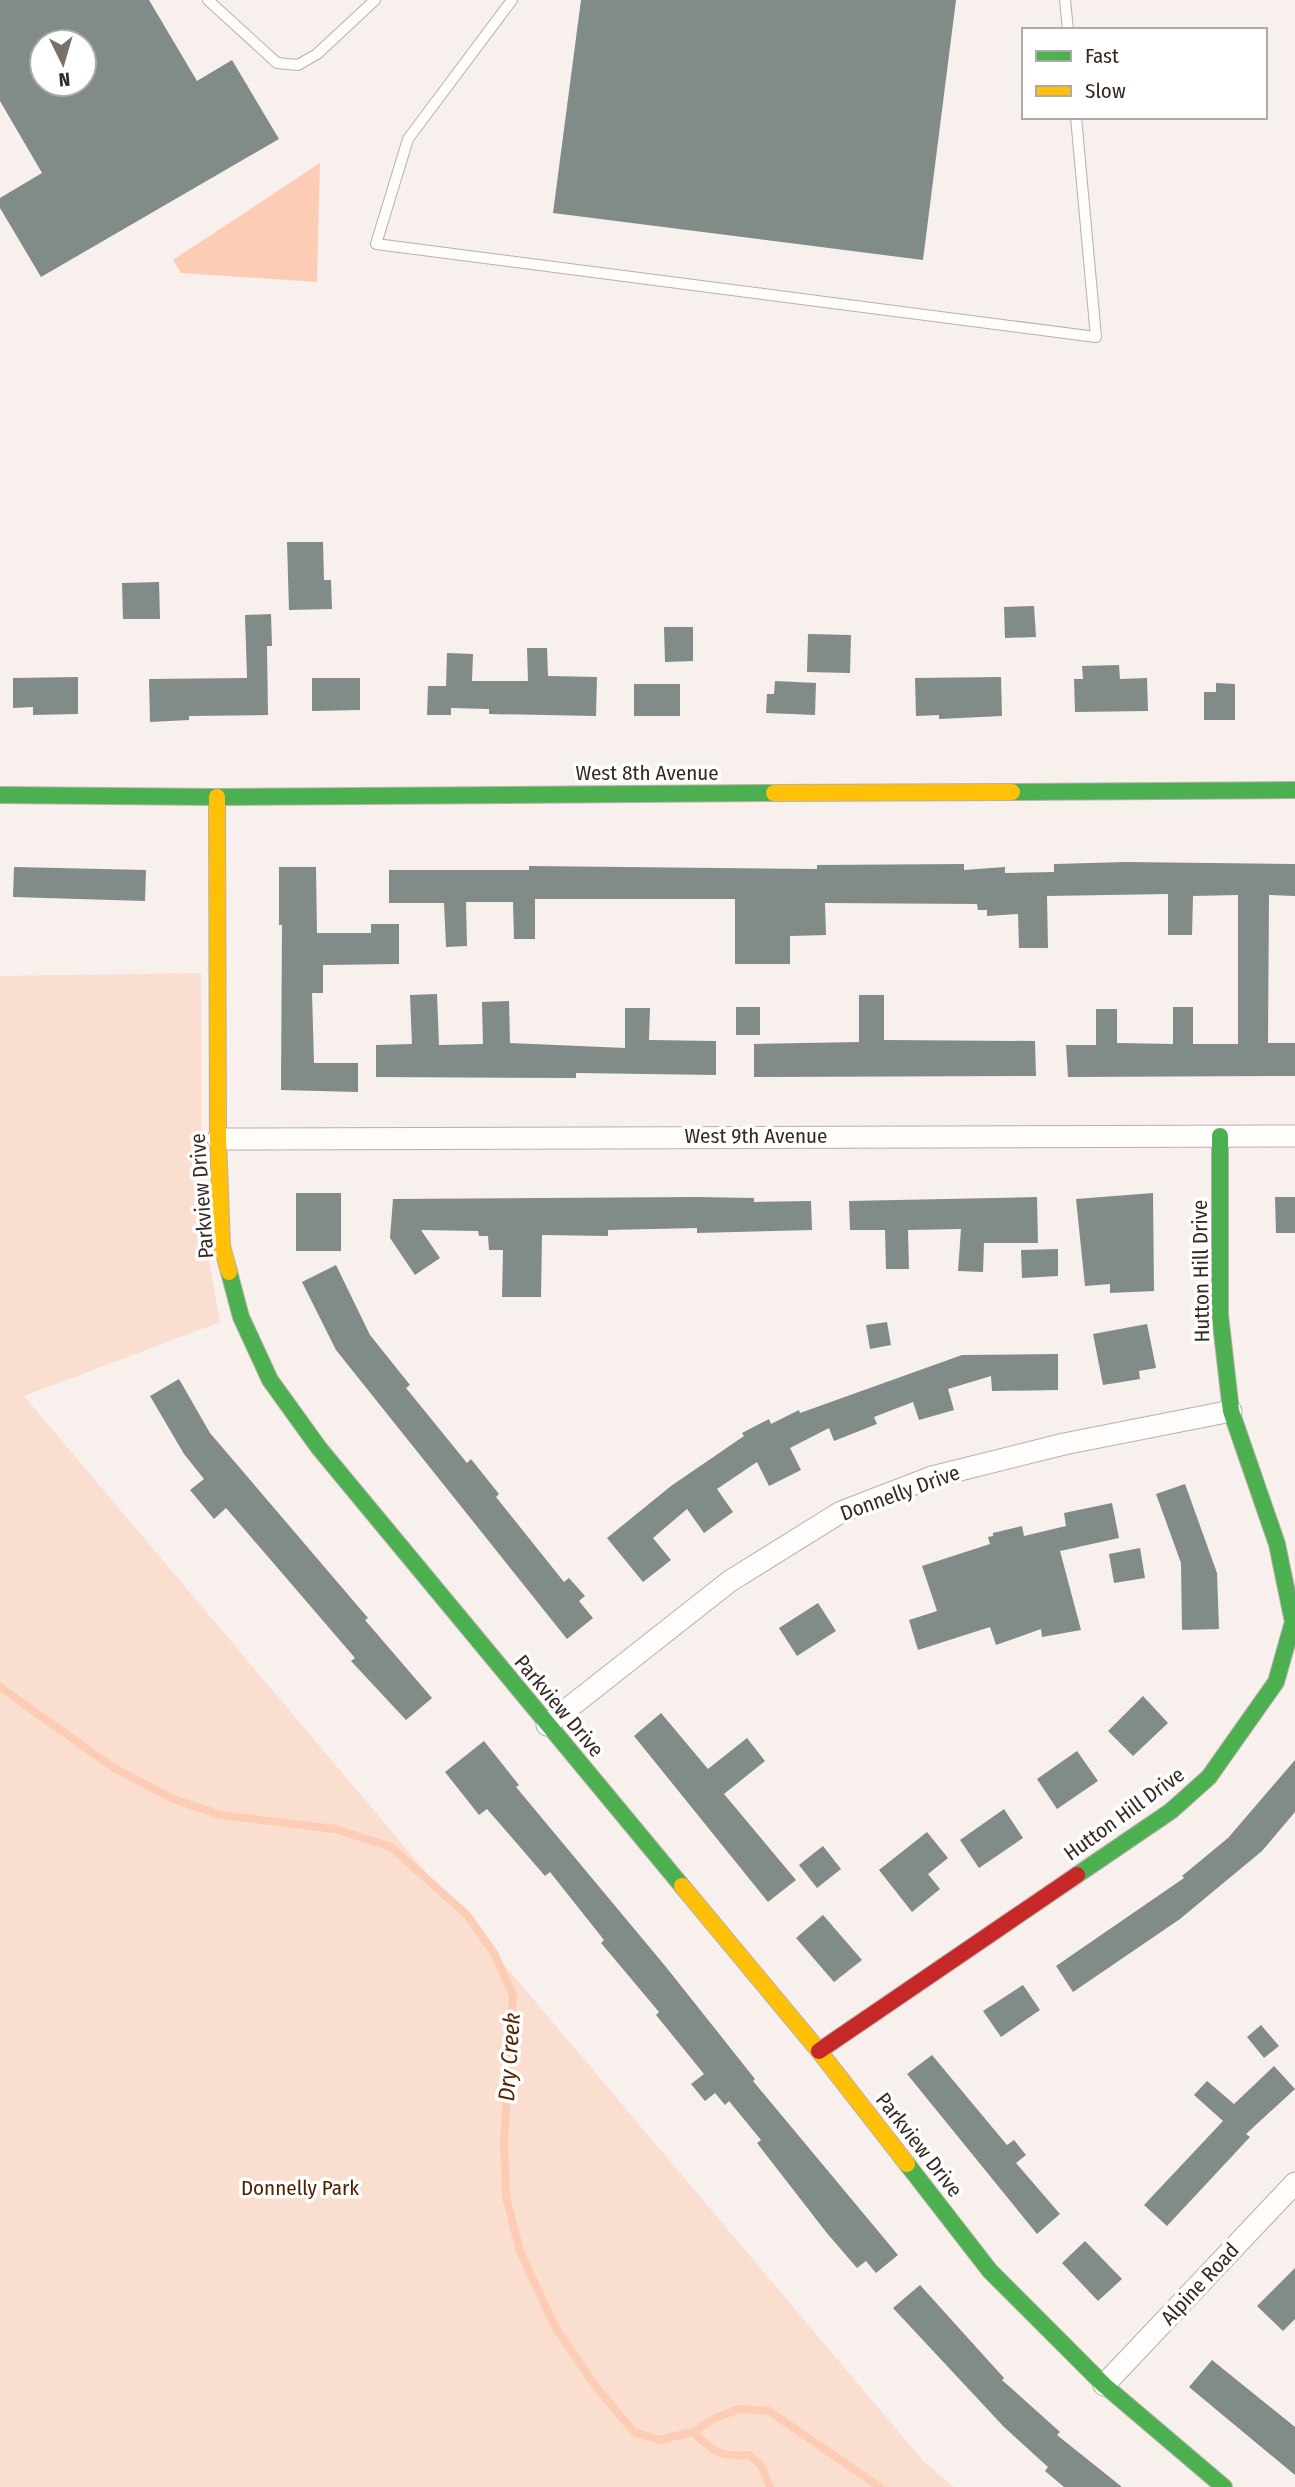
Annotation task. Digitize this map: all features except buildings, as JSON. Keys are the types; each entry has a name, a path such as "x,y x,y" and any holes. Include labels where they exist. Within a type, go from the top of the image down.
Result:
{"street":[{"name":"West 8th Avenue","path":"0,795 217,797 1295,790"},
{"name":"Parkview Drive","path":"217,797 218,1139 222,1246 241,1317 270,1380 319,1448 819,2051 990,2271 1104,2385 1224,2487"},
{"name":"Hutton Hill Drive","path":"819,2051 1171,1811 1209,1777 1276,1682 1293,1622 1277,1544 1231,1411 1220,1315 1220,1136"},
{"name":"West 9th Avenue","path":"218,1139 1295,1136"},
{"name":"Donnelly Drive","path":"547,1725 730,1581 841,1512 932,1477 1064,1444 1231,1411"},
{"name":"Alpine Road","path":"1104,2385 1295,2183"}],"lane":[{"path":"208,0 277,63 298,65 317,54 375,0"},
{"path":"512,0 408,139 376,244 1096,337 1076,119"},
{"path":"1065,0 1068,28"}],"green space":[{"name":"Donnelly Park","path":"201,973 202,1221 220,1322 24,1396 924,2462 954,2487 0,2487 0,976"}],"shaded area":[{"path":"320,163 317,282 181,273 173,260"}],"waterway":[{"name":"Dry Creek","path":"0,1687 114,1768 173,1799 221,1815 335,1829 391,1847 467,1915 494,1953 513,1995 504,2142 506,2197 520,2251 555,2327 596,2387 634,2432 659,2440 693,2432 715,2418 739,2409 769,2411 880,2487"},
{"path":"693,2432 718,2452 749,2455 761,2465 770,2487"}],"traffic: fast":[{"path":"1012,792 1295,790"},
{"path":"0,795 217,797 774,793"},
{"path":"1077,1875 1171,1811 1209,1777 1276,1682 1293,1622 1277,1544 1231,1411 1220,1315 1220,1136"},
{"path":"229,1272 241,1317 270,1380 319,1448 682,1886"},
{"path":"907,2164 990,2271 1104,2385 1224,2487"}],"traffic: slow":[{"path":"774,793 1012,792"},
{"path":"217,797 218,1139 222,1246 229,1272"},
{"path":"682,1886 819,2051 907,2164"}],"traffic: jam":[{"path":"819,2051 1077,1875"}]}
